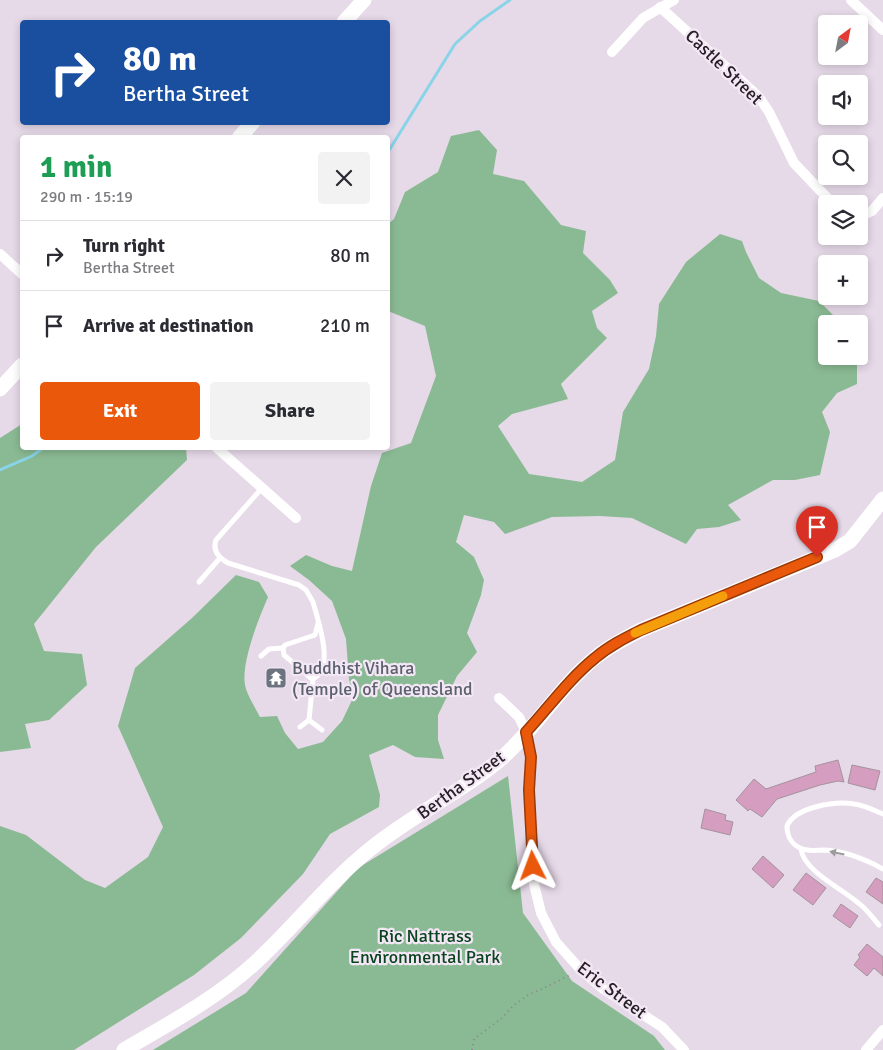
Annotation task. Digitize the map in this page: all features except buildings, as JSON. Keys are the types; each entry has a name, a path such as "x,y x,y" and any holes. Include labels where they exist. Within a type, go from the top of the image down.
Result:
{"street":[{"path":"346,20 364,0"},
{"path":"612,52 643,18 674,0"},
{"path":"850,0 883,30"},
{"name":"Castle Street","path":"660,7 759,96 769,112 794,164 824,195"},
{"path":"241,135 250,125"},
{"path":"868,212 883,198"},
{"path":"0,254 20,272"},
{"path":"0,390 20,367"},
{"path":"219,450 296,518"},
{"name":"Bertha Street","path":"124,1050 204,1003 231,984 368,850 504,756 578,674 614,644 641,630 834,550 850,541 883,499"},
{"name":"Eric Street","path":"499,698 519,717 526,732 531,757 529,790 534,884 541,913 556,942 580,969 602,988 662,1027 684,1050"},
{"path":"866,1050 883,1030"}],"lane":[{"path":"262,488 216,540 215,549 220,558 237,567 299,585 306,590 313,602 323,644 324,665 322,673 313,679"},
{"path":"199,582 220,558"},
{"path":"261,656 269,649 283,648 285,645 315,635 318,623"},
{"path":"283,648 284,654 309,678 313,679"},
{"path":"310,720 313,679"},
{"path":"300,727 310,720"},
{"path":"310,720 322,730"},
{"path":"883,814 867,807 841,803 828,804 793,817 787,826 793,843 801,849 836,852 862,859 883,869"},
{"path":"801,849 802,856 809,866 859,903 879,925"}],"path":[{"path":"472,1050 474,1040 502,1018 513,1006 528,995 580,969"}],"green space":[{"path":"479,130 497,150 493,174 524,181 561,225 586,231 583,253 610,280 618,293 592,311 597,328 607,338 561,384 568,399 512,414 498,426 529,474 582,482 615,460 623,412 649,369 656,336 659,304 686,262 720,234 742,241 759,278 781,293 818,301 818,305 823,305 833,315 818,315 818,365 857,365 857,384 837,393 822,412 830,432 820,475 795,480 773,480 728,505 741,520 719,527 697,529 686,544 632,518 600,516 552,517 505,534 494,522 464,515 456,542 474,557 484,580 481,595 467,633 477,652 457,676 438,715 438,740 444,759 415,757 393,745 369,755 380,795 379,807 330,834 303,874 241,938 194,975 74,1050 0,1050 0,826 26,835 85,880 105,888 148,857 163,827 118,726 135,668 192,618 236,575 259,582 268,597 248,653 244,675 247,693 260,717 277,716 285,733 298,749 323,742 342,721 353,698 349,679 346,639 332,601 290,566 306,555 332,566 352,571 371,486 382,453 411,443 436,376 425,326 390,312 390,222 394,219 405,192 438,172 451,136"},
{"path":"20,425 20,450 186,450 187,460 96,547 34,624 44,651 82,654 87,685 49,720 25,724 31,748 0,752 0,438"},
{"name":"Ric Nattrass Environmental Park","path":"508,776 523,913 572,981 654,1036 665,1050 153,1050 246,993 358,868"}],"waterway":[{"path":"390,149 455,44 480,21 510,0"},
{"path":"0,470 32,456 40,450"}],"slow traffic":[{"path":"635,633 723,596"}],"place":[{"name":"Buddhist Vihara (Temple) of Queensland","path":"276,678"}],"route":[{"path":"533,866 529,790 531,757 526,732 578,674 614,644 641,630 817,557"}]}
